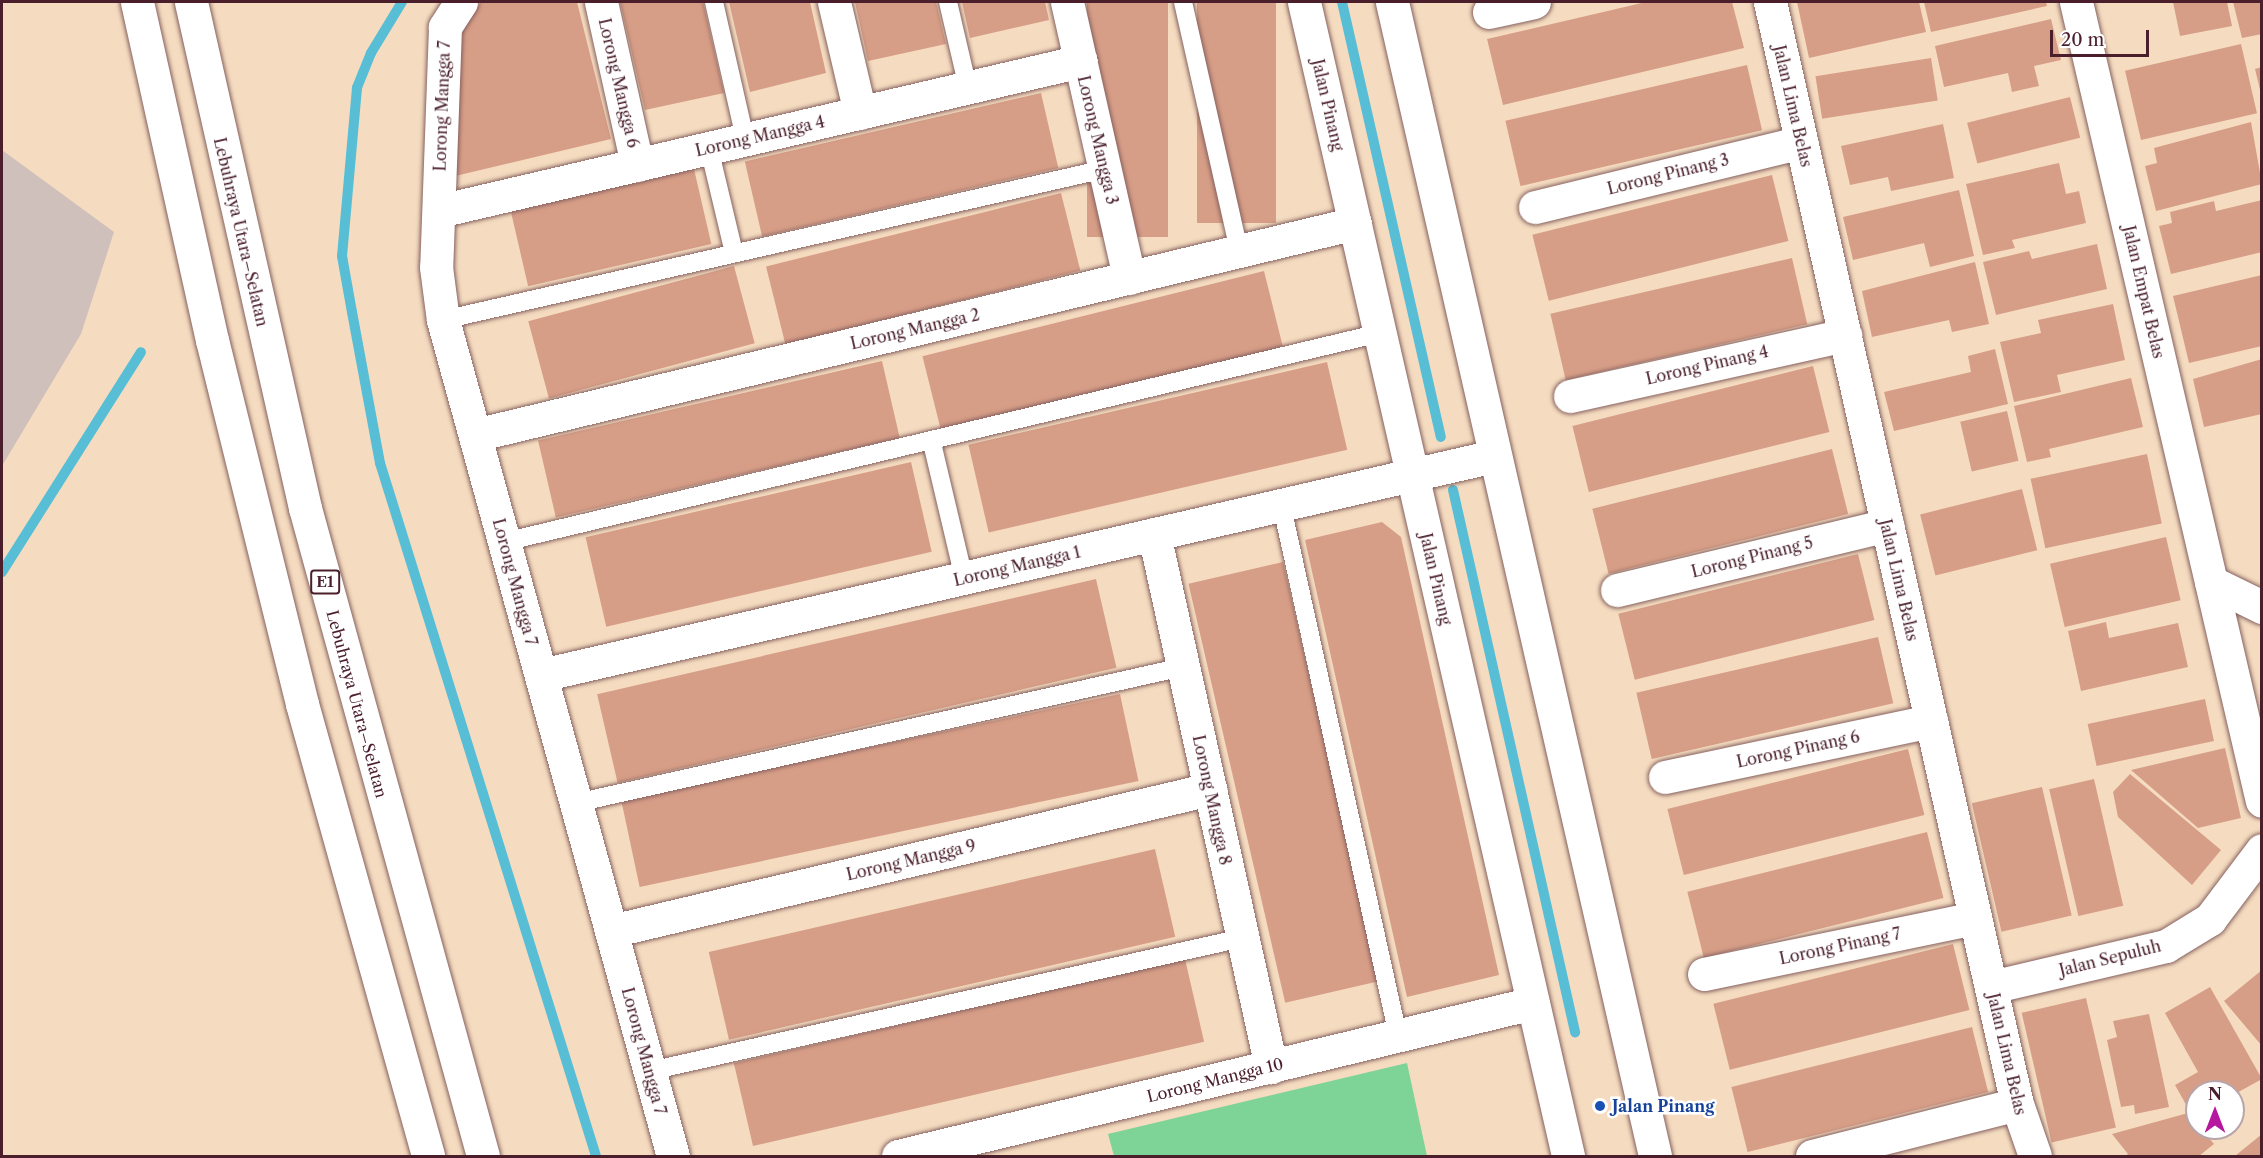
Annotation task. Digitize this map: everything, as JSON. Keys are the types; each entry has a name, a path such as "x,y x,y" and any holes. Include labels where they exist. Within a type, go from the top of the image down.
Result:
{"main road":[{"path":"137,2 296,681 428,1156"},
{"name":"Lebuhraya Utara–Selatan","path":"191,2 305,508 483,1156"},
{"name":"Lorong Mangga 7","path":"462,2 444,27 436,267 443,320 673,1156"},
{"name":"Lorong Mangga 6","path":"601,2 637,165"},
{"path":"834,2 860,113"},
{"name":"Lorong Mangga 3","path":"1067,2 1129,278"},
{"name":"Jalan Pinang","path":"1304,2 1568,1156"},
{"path":"1392,2 1654,1156"},
{"path":"1489,12 1534,2"},
{"name":"Jalan Lima Belas","path":"1770,2 2017,1104 2035,1156"},
{"name":"Jalan Empat Belas","path":"2076,2 2262,801"},
{"name":"Lorong Mangga 4","path":"439,211 1081,61"},
{"name":"Lorong Pinang 3","path":"1535,207 1801,142"},
{"name":"Lorong Mangga 2","path":"475,435 1354,223"},
{"name":"Lorong Pinang 4","path":"1570,396 1845,335"},
{"name":"Lorong Mangga 1","path":"541,675 1154,534 1282,507 1494,456"},
{"name":"Lorong Pinang 5","path":"1617,590 1887,525"},
{"name":"Lorong Mangga 8","path":"1154,534 1271,1067"},
{"path":"2211,582 2262,607"},
{"name":"Lorong Pinang 6","path":"1665,777 1931,721"},
{"name":"Lorong Mangga 9","path":"611,931 1210,789"},
{"name":"Jalan Sepuluh","path":"1991,987 2166,946 2210,919 2262,850"},
{"name":"Lorong Pinang 7","path":"1704,974 1975,918"},
{"name":"Lorong Mangga 10","path":"918,1154 1533,1003"},
{"path":"1812,1156 2017,1104"}],"lane":[{"path":"714,2 745,140"},
{"path":"948,2 968,88"},
{"path":"1183,2 1239,251"},
{"path":"709,148 734,254"},
{"path":"443,320 1105,169"},
{"path":"504,542 932,443 1380,333"},
{"path":"932,443 964,578"},
{"path":"1282,507 1398,1036"},
{"path":"576,803 1184,668"},
{"path":"650,1071 1242,938"}],"shaded area":[{"path":"2,150 114,232 81,334 2,466"}],"green space":[{"path":"1407,1063 1427,1156 1114,1156 1108,1134"}],"building":[{"path":"481,2 577,2 611,139 451,177 459,35"},
{"path":"620,2 703,2 724,93 645,110"},
{"path":"729,2 810,2 826,73 750,92"},
{"path":"855,2 936,2 946,44 868,61"},
{"path":"962,2 1045,2 1049,20 970,38"},
{"path":"1087,2 1168,2 1168,237 1087,237"},
{"path":"1197,2 1276,2 1276,223 1197,223"},
{"path":"1646,2 1732,2 1744,48 1503,105 1487,39"},
{"path":"1797,2 1919,2 1926,32 1809,58"},
{"path":"1924,2 2046,2 2047,6 1931,32"},
{"path":"2173,2 2227,2 2232,26 2180,36"},
{"path":"2233,2 2262,2 2262,34 2242,38"},
{"path":"2051,19 2061,60 2034,66 2039,86 2012,92 2008,73 1944,87 1935,46"},
{"path":"2241,44 2257,113 2141,140 2125,71"},
{"path":"1931,58 1938,100 1822,119 1815,76"},
{"path":"1747,65 1762,130 1520,186 1505,121"},
{"path":"2262,67 2262,94 2261,94 2255,69"},
{"path":"1041,93 1058,168 762,236 745,161"},
{"path":"2070,97 2080,138 1977,163 1967,123"},
{"path":"2251,122 2262,184 2156,211 2145,166 2157,163 2154,148"},
{"path":"1943,124 1954,178 1891,191 1888,177 1850,185 1841,146"},
{"path":"2059,163 2066,194 2079,191 2086,223 2012,240 2015,248 1983,255 1966,184"},
{"path":"694,169 711,244 528,286 511,211"},
{"path":"1772,175 1788,241 1549,301 1532,235"},
{"path":"1959,190 1974,256 1930,267 1924,243 1853,260 1843,217"},
{"path":"1061,193 1080,271 785,344 766,267"},
{"path":"2262,200 2262,252 2171,274 2159,226 2172,223 2170,212 2214,201 2216,211"},
{"path":"2097,244 2107,289 1996,315 1983,262 2029,251 2032,259"},
{"path":"1792,258 1807,324 1566,380 1550,314"},
{"path":"1975,262 1989,324 1952,332 1949,320 1872,337 1862,291"},
{"path":"734,266 755,343 549,398 528,321"},
{"path":"1264,271 1283,347 941,432 922,356"},
{"path":"2262,275 2262,346 2189,363 2173,296"},
{"path":"2113,304 2125,360 2057,375 2061,392 2014,402 2000,342 2041,333 2038,320"},
{"path":"1995,349 2008,404 1894,431 1884,392 1971,372 1968,356"},
{"path":"2262,359 2262,414 2204,427 2193,379"},
{"path":"882,361 900,438 556,517 538,440"},
{"path":"1327,362 1347,450 989,532 968,445"},
{"path":"1813,366 1829,432 1589,492 1572,426"},
{"path":"2131,378 2143,427 2049,449 2051,457 2027,462 2014,406"},
{"path":"2007,411 2018,461 1972,471 1960,422"},
{"path":"1832,449 1848,514 1609,574 1592,509"},
{"path":"2147,454 2162,523 2045,548 2031,479"},
{"path":"911,462 932,552 606,627 586,537"},
{"path":"2022,489 2037,550 1935,576 1920,514"},
{"path":"1382,522 1401,537 1499,975 1407,997 1305,540"},
{"path":"2166,537 2181,600 2065,627 2050,564"},
{"path":"1858,554 1874,620 1635,680 1618,614"},
{"path":"1283,562 1380,981 1285,1003 1188,584"},
{"path":"1096,579 1116,668 618,783 597,694"},
{"path":"2106,622 2109,638 2178,623 2188,667 2081,691 2068,631"},
{"path":"1878,637 1893,703 1652,759 1636,693"},
{"path":"1120,694 1139,781 640,887 621,800"},
{"path":"2205,699 2214,741 2097,766 2088,724"},
{"path":"2225,748 2241,818 2198,828 2131,770"},
{"path":"1908,749 1924,815 1684,875 1667,809"},
{"path":"2130,774 2221,850 2192,885 2118,817 2113,792"},
{"path":"2094,779 2123,906 2078,916 2049,789"},
{"path":"2042,787 2072,916 2002,932 1972,803"},
{"path":"1927,832 1943,898 1704,958 1687,892"},
{"path":"1155,849 1175,937 729,1040 709,952"},
{"path":"1953,944 1969,1010 1730,1070 1713,1004"},
{"path":"1185,959 1204,1042 753,1146 734,1063"},
{"path":"2262,970 2262,1046 2224,1001"},
{"path":"2210,987 2262,1079 2245,1088 2245,1080 2185,1080 2185,1103 2175,1085 2198,1072 2165,1013"},
{"path":"2086,998 2116,1128 2052,1142 2022,1013"},
{"path":"2149,1014 2169,1107 2135,1114 2134,1105 2121,1107 2107,1040 2117,1037 2113,1021"},
{"path":"1972,1027 1988,1092 1748,1152 1731,1087"},
{"path":"2185,1114 2185,1140 2211,1140 2214,1144 2199,1156 2125,1156 2128,1154 2112,1134"},
{"path":"2262,1134 2262,1156 2235,1156"}],"waterway":[{"path":"402,2 371,53 357,88 342,256 380,463 596,1156"},
{"path":"1342,2 1441,437"},
{"path":"2,572 141,352"},
{"path":"1453,490 1575,1032"}],"place":[{"name":"Jalan Pinang","path":"1600,1106"}]}
